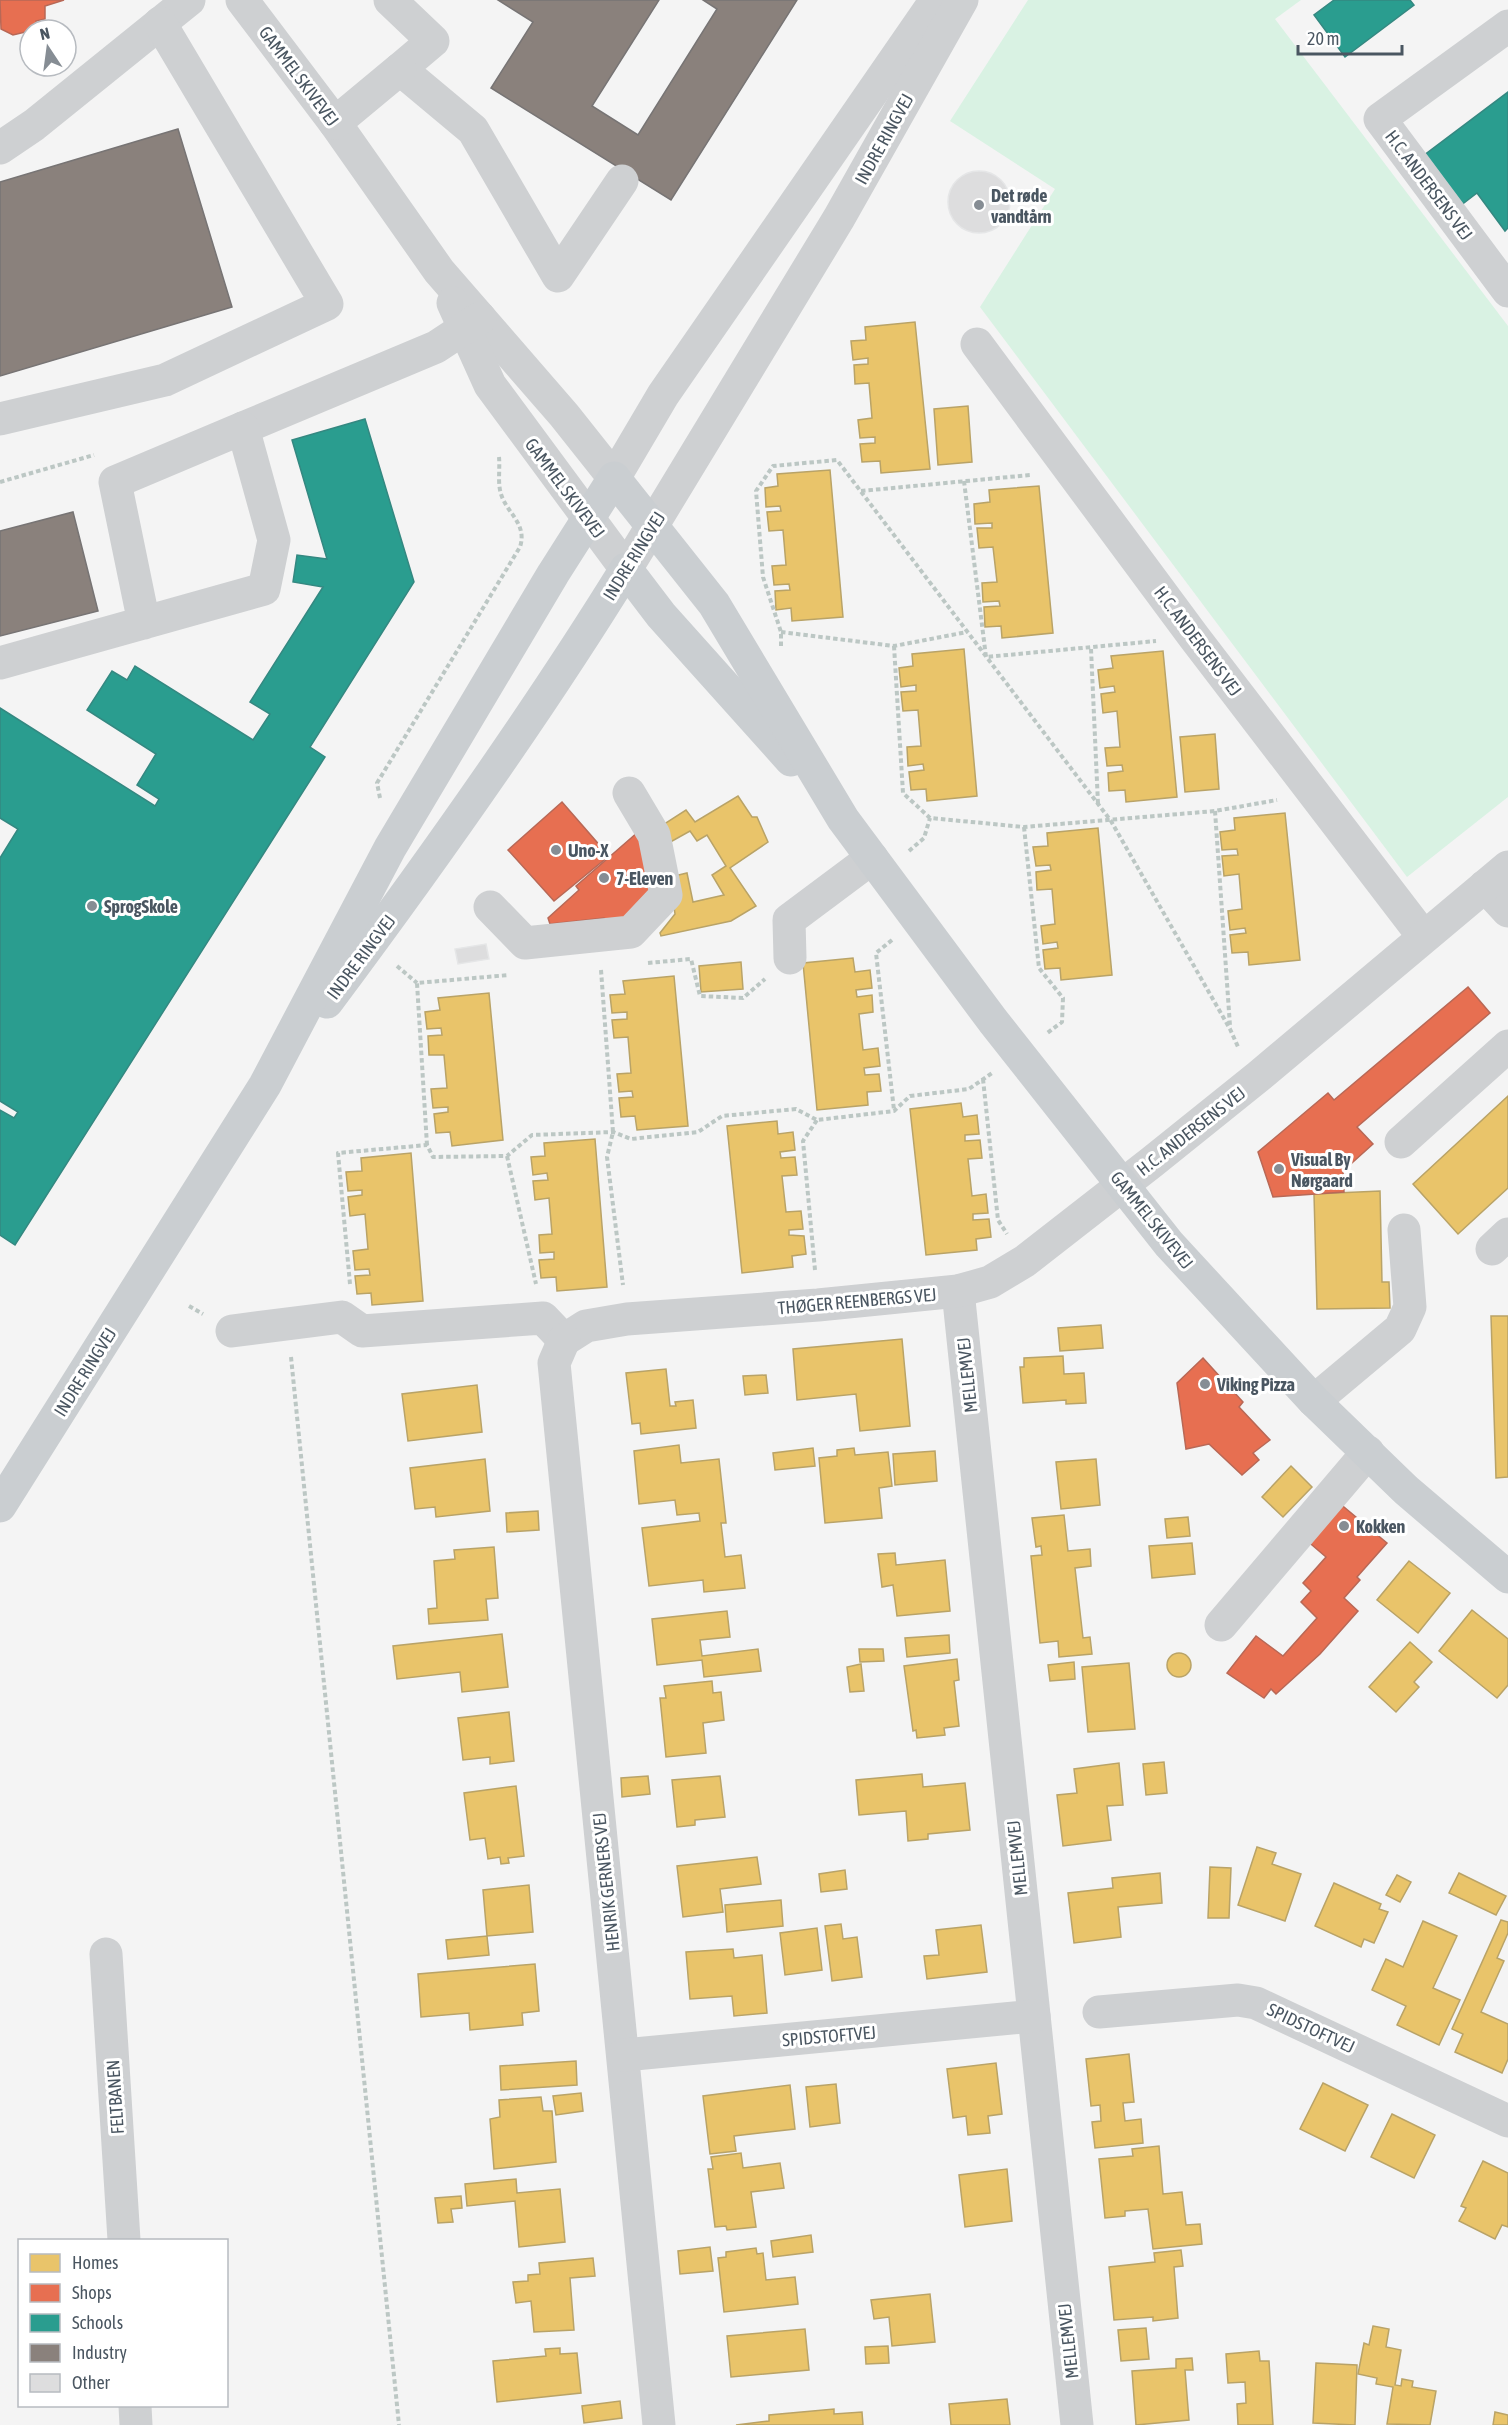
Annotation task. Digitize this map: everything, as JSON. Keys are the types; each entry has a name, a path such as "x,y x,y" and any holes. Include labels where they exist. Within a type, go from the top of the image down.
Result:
{"main road":[{"name":"INDRE RINGVEJ","path":"0,1506 265,1085 390,848 553,574 614,478"},
{"name":"GAMMEL SKIVEVEJ","path":"614,478 714,604 843,819"},
{"name":"INDRE RINGVEJ","path":"265,1085 426,870 576,649 626,569"},
{"name":"GAMMEL SKIVEVEJ","path":"626,569 661,615 843,819 993,1021 1169,1244 1314,1401 1406,1490 1508,1577"}],"street":[{"path":"0,148 34,125 189,0"},
{"name":"GAMMEL SKIVEVEJ","path":"242,0 335,123 439,271 472,323 564,415 614,478"},
{"path":"335,123 433,41 390,0"},
{"name":"INDRE RINGVEJ","path":"614,478 663,394 936,0"},
{"name":"INDRE RINGVEJ","path":"626,569 838,218 962,0"},
{"path":"0,418 165,380 327,304 160,23"},
{"name":"H.C. ANDERSENS VEJ","path":"1508,26 1380,119 1508,291"},
{"path":"400,69 473,130 558,276 622,181"},
{"path":"144,623 115,482 436,347 472,323"},
{"name":"GAMMEL SKIVEVEJ","path":"472,323 490,385 626,569"},
{"name":"H.C. ANDERSENS VEJ","path":"977,344 1194,637 1423,936"},
{"path":"0,663 264,589 274,540 243,429"},
{"path":"490,907 525,943 631,932 666,896 654,835 629,793"},
{"path":"790,958 789,920 872,858"},
{"path":"1496,877 1508,911"},
{"name":"H.C. ANDERSENS VEJ","path":"1122,1184 1259,1076 1496,877"},
{"path":"1401,1142 1508,1046"},
{"name":"THØGER REENBERGS VEJ","path":"553,1329 627,1319 818,1305 958,1291 990,1282 1025,1261 1122,1184"},
{"path":"1314,1401 1400,1329 1410,1307 1404,1230"},
{"name":"MELLEMVEJ","path":"958,1291 1077,2425"},
{"path":"232,1331 342,1317 362,1331 553,1329"},
{"name":"HENRIK GERNERS VEJ","path":"553,1329 554,1363 659,2425"},
{"path":"1221,1625 1368,1452"},
{"name":"FELTBANEN","path":"106,1954 124,2239"},
{"name":"SPIDSTOFTVEJ","path":"1099,2012 1238,2000 1256,2003 1508,2121"},
{"name":"SPIDSTOFTVEJ","path":"624,2055 1034,2016"},
{"path":"135,2407 136,2425"}],"path":[{"path":"390,848 377,783 522,539 520,526 500,492 498,453"},
{"path":"753,668 781,647 781,632 763,577 756,491 774,466 837,460 1111,821 1230,1029 1235,1044 1259,1076"},
{"path":"861,491 1072,471"},
{"path":"964,481 986,657"},
{"path":"781,632 894,646 968,632"},
{"path":"986,657 1090,649 1194,637"},
{"path":"894,646 903,793 930,818 1024,827 1215,811 1314,794"},
{"path":"1090,649 1098,804"},
{"path":"1215,811 1230,1029"},
{"path":"1024,827 1039,968 1063,998 1062,1022 1036,1041"},
{"path":"894,1111 876,953 916,919"},
{"path":"646,963 691,959 699,996 743,998 790,958"},
{"path":"612,966 600,967 613,1132 607,1157 627,1319"},
{"path":"520,974 417,983 427,1145 433,1157 507,1156 532,1135 613,1132 631,1139 698,1132 722,1116 796,1109 817,1120 894,1111 910,1096 969,1089 1001,1066"},
{"path":"983,1079 998,1220 1025,1261"},
{"path":"817,1120 803,1141 818,1305"},
{"path":"342,1317 350,1287 338,1153 427,1145"},
{"path":"507,1156 553,1329"},
{"path":"287,1324 399,2425"}],"green space":[{"path":"1028,0 1301,0 1275,19 1508,326 1508,797 1407,877 980,307 1055,189 950,121"}],"building: Homes":[{"path":"915,322 930,469 881,473 880,461 862,462 860,444 875,443 875,437 860,438 858,420 872,418 869,383 855,384 854,365 868,364 868,358 853,360 851,341 866,340 865,327"},
{"path":"968,406 972,462 938,465 934,409"},
{"path":"830,470 843,617 792,621 791,608 776,610 775,591 790,590 789,584 774,585 772,566 786,565 783,530 769,531 767,512 781,511 780,506 766,507 765,488 778,486 777,474"},
{"path":"1039,486 1053,633 1002,638 1001,626 985,627 984,607 1000,606 999,601 983,602 982,583 997,582 993,547 979,548 977,528 992,528 992,523 975,524 974,504 990,502 989,490"},
{"path":"964,649 977,796 927,801 926,789 911,790 909,772 924,770 923,764 908,766 907,747 921,746 918,710 903,711 901,692 916,691 916,685 901,687 899,668 913,666 912,654"},
{"path":"1163,651 1177,797 1126,802 1125,790 1109,791 1108,773 1123,771 1122,765 1107,766 1105,748 1120,747 1117,711 1103,713 1101,694 1115,692 1114,686 1100,688 1098,670 1113,668 1111,656"},
{"path":"1215,734 1219,789 1185,792 1180,737"},
{"path":"738,796 752,817 757,817 768,842 730,868 756,906 731,921 661,936 660,933 675,914 670,877 687,873 693,902 724,895 712,875 726,866 707,835 697,841 690,831 665,845 661,826 686,810 695,822"},
{"path":"1285,813 1300,960 1249,965 1248,952 1232,953 1230,935 1246,933 1245,928 1230,930 1228,911 1242,909 1239,874 1224,876 1222,856 1238,855 1237,849 1222,850 1220,832 1235,830 1234,818"},
{"path":"1098,828 1112,975 1061,980 1060,968 1045,969 1043,950 1058,948 1057,942 1043,944 1041,926 1055,924 1052,889 1037,890 1036,872 1051,870 1050,865 1036,866 1033,847 1048,846 1047,833"},
{"path":"853,958 855,972 870,970 872,988 856,990 857,997 872,995 873,1012 859,1014 863,1050 878,1048 880,1066 864,1068 865,1075 879,1074 881,1091 867,1092 868,1105 817,1110 803,963"},
{"path":"741,962 743,989 701,992 699,966"},
{"path":"674,976 688,1126 637,1130 635,1116 621,1117 619,1098 633,1097 632,1091 619,1092 617,1074 631,1073 628,1037 614,1038 612,1020 627,1019 627,1012 612,1013 610,995 625,994 623,981"},
{"path":"489,993 503,1140 452,1146 450,1132 436,1133 434,1114 448,1112 448,1107 433,1108 431,1089 447,1088 444,1055 429,1055 428,1036 442,1035 441,1028 427,1029 425,1012 440,1010 438,998"},
{"path":"1508,1096 1508,1188 1458,1234 1413,1184"},
{"path":"961,1103 963,1117 977,1115 979,1134 965,1135 965,1141 980,1140 982,1158 968,1159 972,1196 986,1194 988,1213 973,1214 973,1220 989,1219 991,1237 976,1239 977,1250 926,1255 910,1109"},
{"path":"777,1121 778,1134 793,1132 795,1150 780,1152 781,1158 795,1157 797,1175 782,1176 786,1212 801,1211 803,1229 789,1230 789,1235 804,1236 806,1254 792,1256 793,1267 742,1273 727,1126"},
{"path":"595,1139 607,1287 557,1291 556,1277 541,1278 539,1260 554,1259 554,1252 540,1253 539,1235 552,1234 549,1198 535,1200 533,1181 548,1180 547,1173 533,1175 531,1157 545,1156 544,1143"},
{"path":"411,1153 423,1301 372,1305 371,1293 357,1294 355,1276 370,1275 369,1269 355,1270 353,1251 368,1249 365,1214 350,1216 348,1197 362,1195 362,1190 348,1191 346,1172 362,1171 361,1158"},
{"path":"1380,1191 1382,1282 1389,1282 1390,1308 1317,1309 1314,1194"},
{"path":"1491,1316 1508,1316 1508,1477 1496,1478"},
{"path":"1101,1325 1103,1348 1060,1351 1058,1328"},
{"path":"902,1339 910,1426 860,1431 856,1394 797,1400 793,1349"},
{"path":"1063,1356 1064,1374 1084,1373 1086,1403 1066,1404 1066,1400 1023,1403 1020,1367 1024,1367 1024,1358"},
{"path":"666,1369 670,1406 676,1406 675,1402 693,1400 696,1428 641,1434 640,1423 632,1424 626,1373"},
{"path":"766,1375 768,1393 745,1395 743,1376"},
{"path":"477,1385 482,1432 408,1441 402,1394"},
{"path":"679,1445 681,1463 719,1459 726,1523 721,1523 725,1557 741,1555 745,1588 704,1592 703,1580 649,1586 642,1528 700,1521 699,1513 677,1515 675,1500 639,1504 634,1451"},
{"path":"813,1448 815,1466 775,1470 773,1453"},
{"path":"854,1448 855,1455 888,1452 892,1486 879,1488 882,1518 825,1523 819,1458 837,1456 837,1450"},
{"path":"935,1451 937,1481 895,1485 893,1454"},
{"path":"485,1459 490,1511 436,1517 435,1507 415,1509 410,1468"},
{"path":"1096,1459 1100,1505 1061,1509 1056,1462"},
{"path":"1291,1466 1312,1487 1283,1517 1262,1497"},
{"path":"538,1511 539,1530 507,1532 506,1513"},
{"path":"1064,1515 1068,1551 1090,1549 1091,1566 1075,1568 1083,1638 1090,1637 1092,1654 1059,1657 1058,1641 1040,1643 1031,1556 1042,1555 1041,1546 1036,1547 1032,1518"},
{"path":"1188,1517 1190,1536 1167,1538 1165,1519"},
{"path":"1192,1543 1195,1574 1152,1578 1149,1546"},
{"path":"494,1547 498,1598 486,1599 488,1620 429,1624 428,1609 437,1608 434,1561 455,1559 454,1550"},
{"path":"895,1553 896,1565 945,1560 950,1611 897,1616 893,1585 882,1587 878,1554"},
{"path":"1409,1561 1450,1593 1418,1633 1377,1600"},
{"path":"1472,1610 1508,1639 1508,1685 1497,1698 1439,1651"},
{"path":"727,1611 730,1637 700,1640 702,1656 758,1649 761,1671 704,1677 702,1660 657,1665 652,1619"},
{"path":"502,1634 508,1687 462,1692 460,1672 397,1679 393,1646"},
{"path":"949,1635 950,1653 907,1657 905,1638"},
{"path":"1410,1642 1432,1662 1414,1682 1419,1687 1396,1712 1369,1687"},
{"path":"859,1649 883,1649 884,1661 860,1662"},
{"path":"1179,1653 1188,1656 1191,1665 1188,1674 1179,1677 1170,1674 1167,1665 1170,1656"},
{"path":"957,1659 959,1680 954,1681 959,1726 944,1728 945,1735 917,1738 916,1730 913,1731 904,1666"},
{"path":"1074,1662 1075,1679 1050,1681 1048,1665"},
{"path":"1129,1663 1135,1729 1088,1732 1082,1667"},
{"path":"861,1664 864,1691 850,1692 847,1667"},
{"path":"712,1681 713,1693 721,1692 724,1720 703,1723 706,1753 666,1757 660,1698 666,1698 664,1686"},
{"path":"509,1712 514,1761 490,1764 490,1757 463,1760 458,1718"},
{"path":"1164,1762 1167,1793 1146,1795 1143,1764"},
{"path":"1119,1763 1123,1805 1107,1806 1111,1840 1063,1846 1057,1795 1077,1793 1074,1769"},
{"path":"922,1774 923,1787 965,1783 970,1830 928,1834 928,1839 908,1841 906,1811 859,1815 856,1780"},
{"path":"648,1776 650,1794 622,1797 621,1778"},
{"path":"720,1776 725,1817 695,1820 695,1825 677,1827 672,1780"},
{"path":"516,1786 524,1856 508,1858 509,1863 501,1864 500,1857 488,1859 485,1838 470,1840 464,1793"},
{"path":"1257,1847 1276,1853 1272,1864 1301,1874 1285,1921 1238,1905"},
{"path":"757,1857 761,1884 720,1889 723,1912 683,1917 677,1866"},
{"path":"1210,1867 1231,1868 1229,1918 1208,1918"},
{"path":"845,1870 847,1889 821,1892 819,1874"},
{"path":"1160,1873 1162,1903 1118,1907 1121,1937 1074,1943 1068,1893 1113,1888 1112,1878"},
{"path":"1459,1873 1506,1896 1496,1915 1449,1893"},
{"path":"1397,1875 1411,1882 1400,1902 1386,1895"},
{"path":"1334,1883 1381,1904 1379,1909 1388,1912 1374,1943 1364,1939 1361,1947 1315,1926"},
{"path":"529,1885 533,1932 487,1936 483,1890"},
{"path":"781,1900 783,1926 727,1932 725,1905"},
{"path":"1501,1920 1508,1922 1508,1933 1497,1958 1504,1961 1481,2012 1508,2024 1508,2059 1502,2073 1455,2052 1463,2034 1452,2029"},
{"path":"1423,1921 1457,1936 1433,1988 1460,2000 1439,2045 1397,2025 1406,2006 1372,1990 1386,1959 1403,1967"},
{"path":"841,1924 843,1939 857,1937 862,1977 832,1981 825,1926"},
{"path":"981,1925 987,1972 927,1979 924,1956 939,1955 936,1930"},
{"path":"817,1928 822,1970 785,1975 780,1933"},
{"path":"487,1936 489,1955 448,1959 446,1940"},
{"path":"733,1949 734,1958 762,1955 767,2013 734,2016 732,1996 690,1999 686,1952"},
{"path":"535,1964 539,2011 522,2013 523,2025 470,2030 469,2013 421,2017 418,1974"},
{"path":"1129,2054 1134,2102 1123,2103 1125,2121 1141,2119 1143,2143 1095,2148 1092,2122 1101,2121 1100,2105 1091,2106 1086,2059"},
{"path":"576,2061 577,2085 501,2090 500,2066"},
{"path":"996,2063 1002,2114 988,2116 990,2133 968,2135 966,2116 953,2118 947,2069"},
{"path":"1323,2083 1368,2105 1345,2151 1300,2129"},
{"path":"836,2084 840,2123 810,2127 806,2087"},
{"path":"790,2085 795,2129 734,2136 736,2151 710,2154 703,2096"},
{"path":"581,2093 583,2111 556,2115 553,2096"},
{"path":"541,2097 543,2111 552,2111 556,2162 494,2169 490,2119 500,2117 499,2100"},
{"path":"1392,2114 1435,2135 1414,2178 1371,2157"},
{"path":"1159,2146 1163,2194 1182,2192 1186,2225 1200,2224 1202,2244 1153,2249 1148,2209 1125,2211 1125,2216 1105,2218 1099,2159 1133,2156 1132,2149"},
{"path":"741,2153 743,2168 780,2163 784,2188 751,2192 756,2227 727,2230 726,2226 715,2227 708,2169 713,2169 711,2157"},
{"path":"1483,2161 1508,2173 1508,2227 1502,2225 1495,2239 1459,2221 1466,2208 1461,2206"},
{"path":"1007,2169 1012,2221 965,2227 959,2175"},
{"path":"516,2179 517,2193 560,2189 565,2242 519,2247 515,2201 467,2206 465,2184"},
{"path":"461,2196 462,2208 451,2209 453,2222 438,2223 435,2198"},
{"path":"811,2235 813,2252 773,2257 771,2241"},
{"path":"710,2247 713,2271 680,2274 678,2251"},
{"path":"756,2248 757,2254 763,2253 766,2280 795,2277 798,2304 724,2312 718,2258 726,2257 726,2252"},
{"path":"1181,2250 1183,2266 1174,2267 1178,2318 1153,2321 1153,2317 1114,2320 1109,2267 1155,2262 1154,2253"},
{"path":"593,2258 595,2276 570,2278 574,2330 534,2332 531,2301 516,2303 513,2282 528,2281 528,2275 540,2274 539,2263"},
{"path":"930,2294 935,2342 892,2346 889,2317 874,2319 871,2300"},
{"path":"1373,2326 1389,2329 1386,2347 1401,2350 1395,2385 1401,2386 1402,2379 1413,2381 1412,2387 1436,2391 1430,2425 1387,2424 1393,2387 1376,2384 1377,2378 1358,2374 1364,2343 1369,2345"},
{"path":"1146,2328 1149,2359 1121,2361 1118,2330"},
{"path":"805,2329 809,2370 731,2377 727,2336"},
{"path":"888,2346 889,2363 866,2364 865,2347"},
{"path":"560,2348 560,2354 577,2353 581,2393 497,2402 493,2361 546,2356 545,2349"},
{"path":"1259,2351 1260,2361 1269,2361 1273,2425 1238,2425 1237,2404 1246,2403 1245,2382 1228,2383 1226,2354"},
{"path":"1192,2358 1193,2370 1185,2370 1189,2420 1136,2425 1132,2371 1176,2368 1176,2359"},
{"path":"1316,2363 1357,2365 1355,2425 1313,2423"},
{"path":"1007,2399 1010,2425 951,2425 949,2404"},
{"path":"620,2401 622,2418 584,2423 582,2406"},
{"path":"834,2409 834,2414 862,2412 863,2425 736,2425 769,2421 769,2415"},
{"path":"1495,2412 1508,2415 1508,2425 1493,2425"}],"building: Shops":[{"path":"0,0 64,0 45,6 45,18 18,18 18,34 13,35 1,29"},
{"path":"562,802 609,856 554,901 508,850"},
{"path":"638,832 659,887 613,928 604,918 550,924 548,918 579,890 576,886"},
{"path":"1468,987 1490,1013 1357,1127 1373,1144 1343,1171 1344,1192 1273,1197 1258,1152 1328,1093 1334,1100"},
{"path":"1203,1358 1243,1402 1239,1407 1270,1440 1253,1453 1259,1460 1242,1475 1209,1444 1186,1449 1177,1383"},
{"path":"1338,1502 1387,1543 1357,1577 1360,1580 1344,1598 1358,1611 1320,1654 1276,1694 1271,1689 1264,1698 1227,1673 1256,1636 1283,1656 1317,1618 1301,1602 1311,1591 1303,1583 1326,1557 1305,1539"}],"building: Schools":[{"path":"1334,0 1410,0 1414,5 1345,57 1314,15"},
{"path":"1508,92 1508,228 1505,231 1477,193 1460,206 1423,156"},
{"path":"365,419 414,582 310,747 325,757 15,1245 0,1235 0,1110 14,1118 18,1112 0,1101 0,858 18,829 0,818 0,708 155,806 159,799 137,785 156,754 87,710 112,671 127,680 135,666 253,740 270,714 250,702 323,587 293,582 297,555 327,559 292,440"}],"building: Industry":[{"path":"498,0 659,0 592,106 638,135 717,9 703,0 797,0 671,200 491,88 533,22"},
{"path":"178,129 232,307 0,376 0,182"},
{"path":"73,512 98,611 0,636 0,531"}],"building: Other":[{"name":"Det røde vandtårn","path":"973,171 985,171 1001,180 1008,190 1010,202 1008,214 1001,224 985,233 973,233 962,228 953,219 948,208 948,196 953,185 962,176"},
{"path":"486,944 489,959 458,964 455,949"}],"place":[{"name":"Det røde vandtårn","path":"979,205"},
{"name":"Uno-X","path":"556,850"},
{"name":"7-Eleven","path":"604,878"},
{"name":"SprogSkole","path":"92,906"},
{"name":"Visual By Nørgaard","path":"1279,1169"},
{"name":"Viking Pizza","path":"1205,1384"},
{"name":"Kokken","path":"1344,1526"}]}
